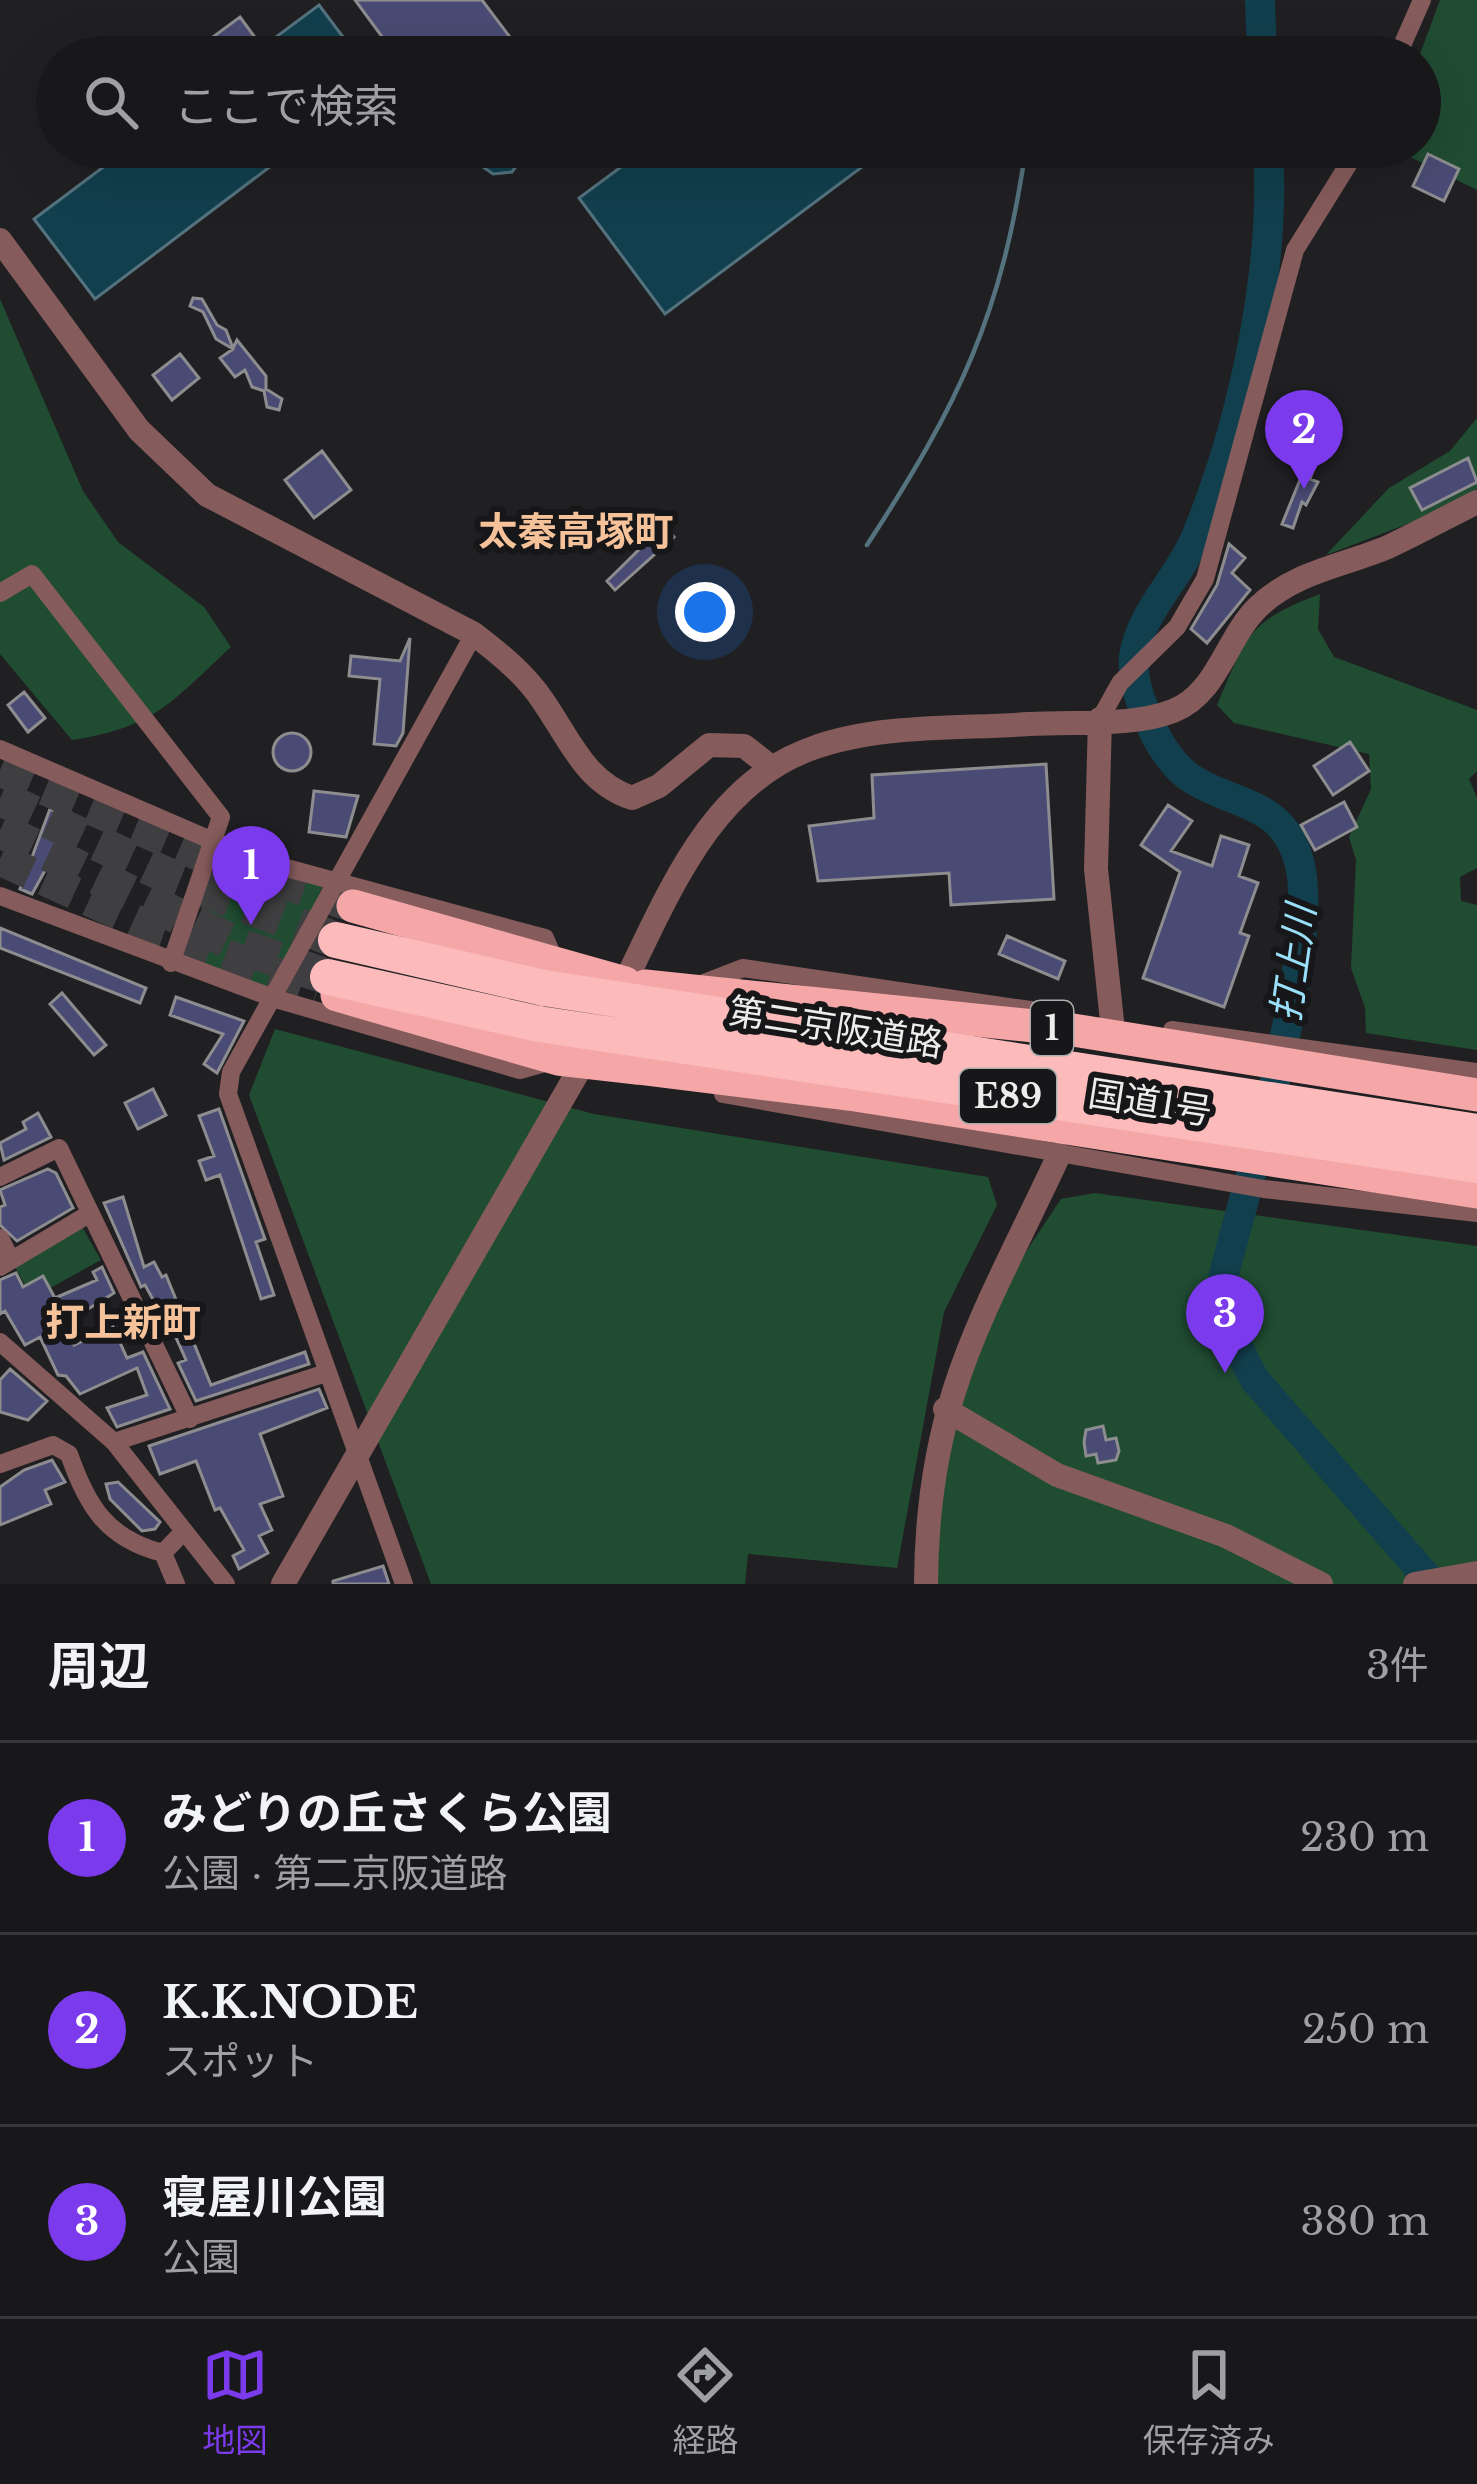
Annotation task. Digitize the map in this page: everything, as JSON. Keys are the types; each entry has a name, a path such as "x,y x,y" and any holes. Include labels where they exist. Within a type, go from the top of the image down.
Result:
{"highway":[{"name":"国道1号","path":"345,895 547,992 625,983 1073,1030 1477,1095"},
{"name":"第二京阪道路","path":"335,940 547,992 1477,1165"},
{"name":"国道1号","path":"323,983 571,1061 855,1095 1477,1192"},
{"name":"第二京阪道路","path":"323,983 547,992 1477,1132"}],"street":[{"path":"1406,36 1421,0"},
{"path":"1112,1022 1096,869 1100,719 1120,683 1177,627 1204,579 1295,250 1346,168"},
{"path":"0,240 139,430 207,495 474,634 506,658 542,698 581,762 608,789 632,797 659,786 709,745 744,746 771,767"},
{"path":"283,1584 357,1458 571,1061 625,983 676,879 714,822 771,767 813,747 859,736 1164,714 1195,700 1241,626 1277,590 1386,548 1477,502"},
{"path":"0,593 32,574 221,817 171,964"},
{"path":"404,1584 228,1094 231,1072 345,895 474,634"},
{"path":"0,749 345,895"},
{"path":"0,896 171,964 520,1070 571,1061"},
{"path":"684,992 742,968 1477,1072"},
{"path":"638,1068 664,1083 1059,1155 1264,1190 1477,1213"},
{"path":"0,1177 59,1148 190,1420"},
{"path":"926,1584 931,1488 945,1409 993,1285 1059,1155"},
{"path":"0,1238 5,1264 88,1214"},
{"path":"0,1342 114,1442 226,1584"},
{"path":"114,1442 326,1373"},
{"path":"945,1409 1057,1475 1226,1536 1321,1584"},
{"path":"0,1464 53,1445 69,1454 86,1502 133,1546 163,1553"},
{"path":"163,1553 184,1531"},
{"path":"163,1553 176,1584"},
{"path":"1415,1584 1477,1574"}],"green space":[{"path":"1440,0 1477,0 1477,190 1432,168 1441,168 1441,36 1427,36"},
{"path":"0,299 83,491 118,542 204,607 231,647 160,709 100,735 72,740 0,654"},
{"path":"1477,418 1477,489 1460,504 1326,555 1389,488 1450,451"},
{"path":"1320,594 1318,629 1334,657 1477,710 1477,771 1469,779 1477,798 1477,868 1460,877 1461,901 1477,905 1477,1050 1366,1033 1365,1008 1351,968 1356,860 1349,837 1371,789 1369,754 1234,723 1217,705 1252,634 1277,613"},
{"path":"220,851 323,886 270,1002 184,965"},
{"path":"275,1029 594,1114 988,1177 997,1205 944,1312 897,1568 748,1554 745,1584 431,1584 249,1095"},
{"path":"1095,1193 1477,1246 1477,1584 935,1584 940,1462 1005,1283 1061,1199"},
{"path":"81,1225 101,1260 32,1298 13,1263"}],"water":[{"path":"319,5 342,36 277,36"},
{"path":"102,168 268,168 95,299 34,219"},
{"path":"484,168 515,168 512,172 493,174"},
{"path":"620,168 861,168 665,314 579,198"}],"building":[{"path":"355,0 482,0 509,36 382,36"},
{"path":"240,17 254,36 214,36"},
{"path":"1441,160 1459,169 1444,201 1413,186 1421,168 1441,168"},
{"path":"193,298 202,299 217,325 226,330 233,348 237,340 266,376 266,389 282,399 279,410 267,407 264,391 252,387 245,370 235,377 220,358 233,349 216,339 203,312 190,306"},
{"path":"180,354 199,378 172,400 153,375"},
{"path":"1295,393 1328,412 1312,439 1279,420"},
{"path":"322,451 351,490 314,518 285,480"},
{"path":"1468,458 1477,482 1422,510 1410,488"},
{"path":"1306,465 1314,468 1310,479 1318,482 1306,505 1302,502 1293,528 1282,524"},
{"path":"664,525 674,537 615,590 607,581"},
{"path":"1229,544 1245,558 1232,573 1250,590 1207,643 1191,629 1217,585"},
{"path":"410,638 403,733 396,746 374,744 380,679 349,676 351,656 400,661"},
{"path":"24,692 45,718 28,732 8,705"},
{"path":"292,733 306,738 311,752 306,766 292,771 278,766 273,752 278,738"},
{"path":"1350,742 1369,771 1333,795 1314,766"},
{"path":"1046,764 1054,899 951,905 949,873 818,881 809,826 874,818 872,775"},
{"path":"314,791 358,796 346,837 309,832"},
{"path":"1344,802 1357,827 1315,850 1301,825"},
{"path":"1168,805 1192,821 1171,851 1212,866 1221,836 1249,845 1239,876 1258,883 1240,933 1249,936 1224,1007 1143,978 1180,872 1141,845"},
{"path":"50,809 73,820 32,894 20,889"},
{"path":"0,928 146,988 140,1003 0,948"},
{"path":"1007,936 1065,961 1058,979 999,954"},
{"path":"62,993 106,1045 94,1055 50,1004"},
{"path":"176,997 244,1021 217,1073 204,1064 223,1034 170,1015"},
{"path":"153,1089 166,1115 138,1129 125,1103"},
{"path":"219,1109 265,1239 256,1242 274,1295 261,1299 220,1175 206,1180 199,1161 214,1156 199,1116"},
{"path":"38,1113 51,1137 4,1160 0,1143 26,1129 23,1122"},
{"path":"48,1169 56,1173 73,1208 17,1241 0,1225 0,1207 5,1205 0,1190"},
{"path":"123,1197 144,1267 154,1262 162,1277 166,1275 211,1385 305,1352 309,1364 196,1401 178,1363 186,1360 173,1331 166,1335 157,1316 161,1314 145,1285 141,1287 104,1203"},
{"path":"102,1267 114,1293 64,1324 74,1345 113,1327 127,1358 143,1352 170,1409 117,1427 107,1408 147,1395 137,1368 80,1394 66,1376 58,1375 40,1337 25,1345 5,1311 0,1314 0,1280 16,1273 23,1287 43,1276 55,1298 97,1280 93,1272"},
{"path":"10,1369 47,1401 28,1420 0,1412 0,1380"},
{"path":"319,1389 327,1408 260,1434 283,1496 260,1504 272,1530 259,1536 268,1553 239,1569 233,1556 244,1550 220,1508 215,1510 196,1461 160,1474 149,1446"},
{"path":"1103,1426 1106,1440 1116,1438 1119,1451 1116,1460 1098,1463 1096,1454 1086,1456 1084,1442 1086,1430"},
{"path":"52,1460 65,1482 45,1490 51,1504 0,1525 0,1487 24,1470"},
{"path":"118,1482 160,1522 155,1529 142,1531 110,1499 106,1484"},
{"path":"383,1566 389,1584 333,1584 333,1581"}],"waterway":[{"name":"打上川","path":"1260,0 1261,36"},
{"path":"867,545 927,447 972,356 1004,260 1022,168"},
{"name":"打上川","path":"1268,168 1267,244 1242,396 1196,537 1137,641 1134,673 1152,727 1175,765 1205,786 1268,815 1281,826 1299,861 1303,899 1291,1006 1223,1278 1232,1331 1255,1380 1433,1584"}],"tunnel":[{"path":"0,770 196,853 353,906"},
{"path":"0,798 162,873 336,940"},
{"path":"0,830 242,947 328,977"},
{"path":"0,859 160,932 318,989"}],"place":[{"name":"K.K.NODE","path":"1304,489"},
{"name":"みどりの丘さくら公園","path":"251,925"},
{"name":"寝屋川公園","path":"1225,1373"}],"district":[{"name":"太秦高塚町","path":"576,531"},
{"name":"打上新町","path":"123,1322"}]}
